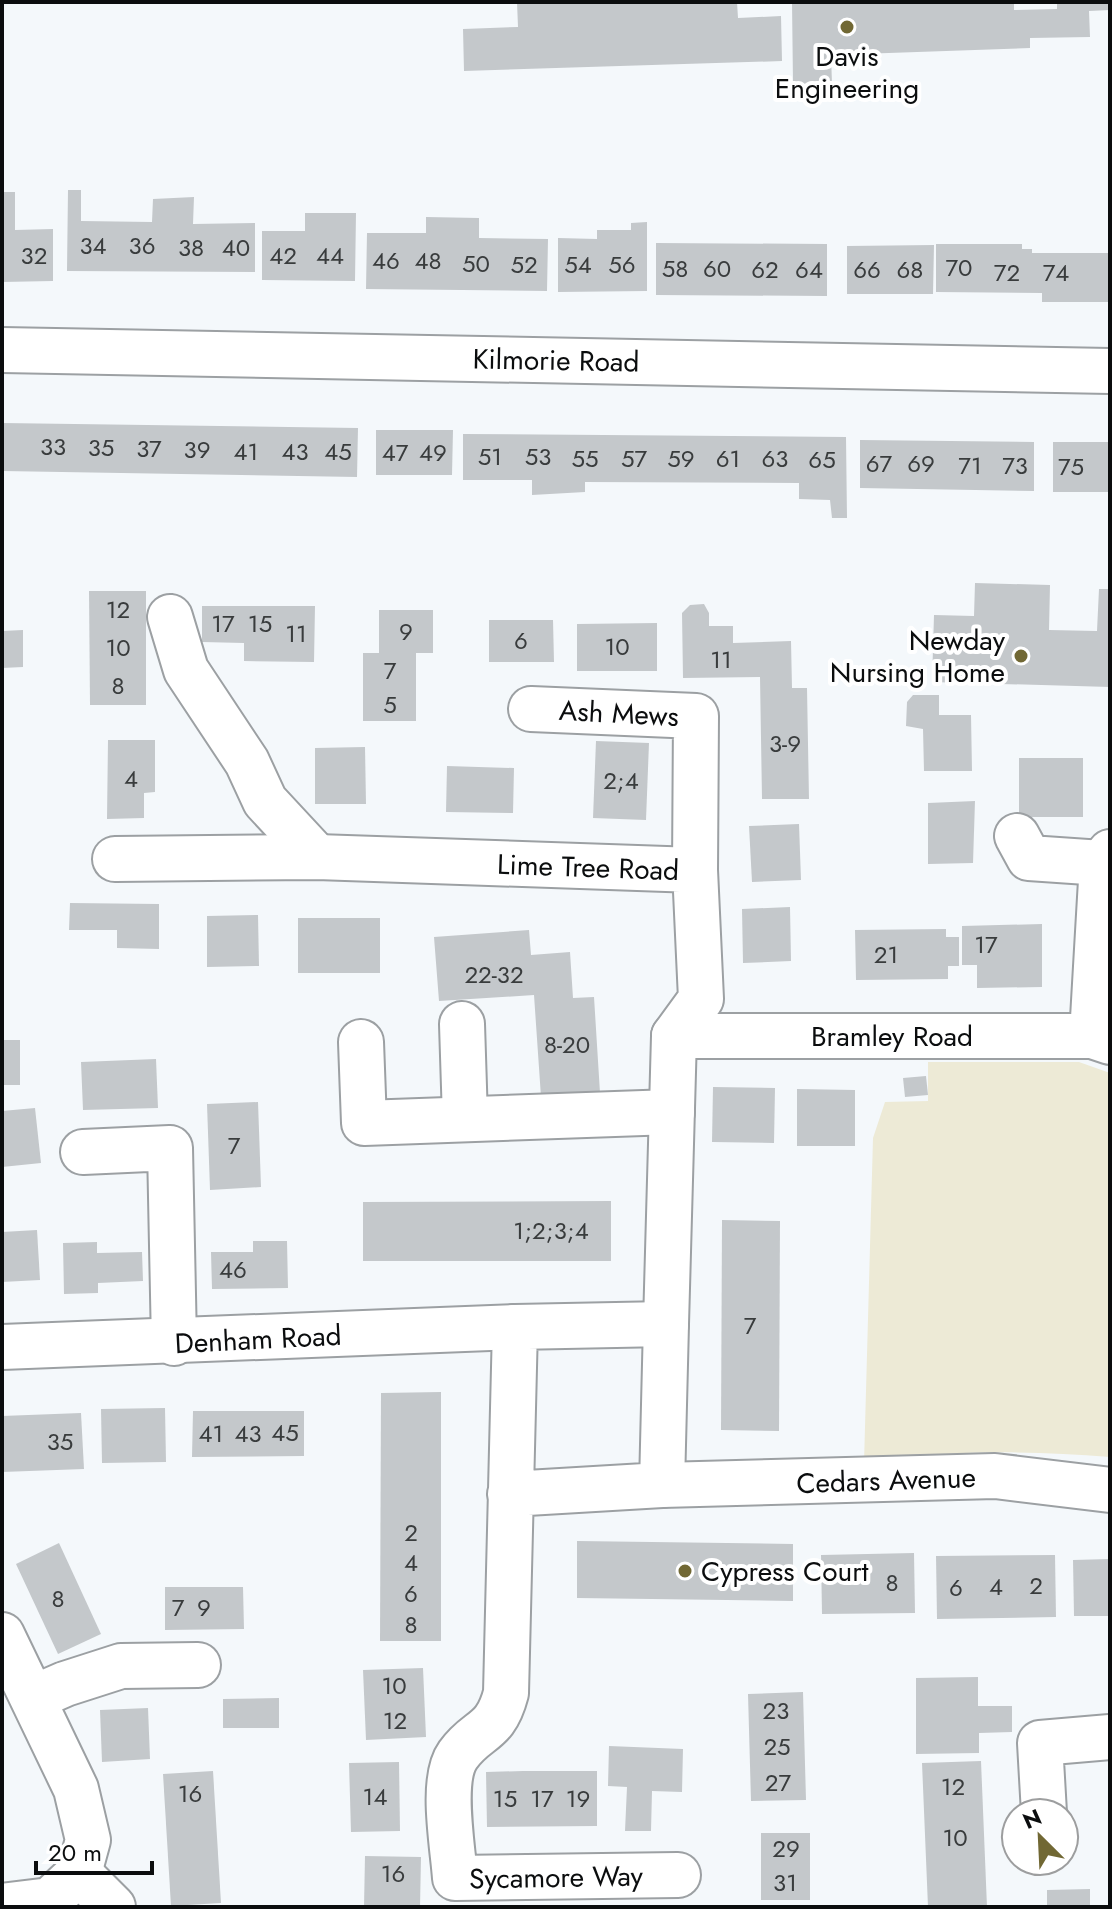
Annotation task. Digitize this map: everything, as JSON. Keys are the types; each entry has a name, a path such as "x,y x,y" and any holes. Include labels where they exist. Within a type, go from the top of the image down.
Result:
{"street":[{"name":"Kilmorie Road","path":"2,350 1110,371"},
{"path":"170,617 186,670 247,762 265,801 317,857"},
{"name":"Ash Mews","path":"531,709 696,716 695,870"},
{"path":"1017,836 1029,858 1106,857 1101,1039"},
{"name":"Lime Tree Road","path":"115,859 317,857 695,870 701,999 674,1036"},
{"path":"462,1024 465,1119"},
{"path":"662,1485 674,1036"},
{"name":"Bramley Road","path":"674,1036 1101,1039"},
{"path":"361,1042 364,1123 672,1112"},
{"path":"83,1152 170,1148 174,1343"},
{"name":"Denham Road","path":"2,1347 666,1324"},
{"name":"Sycamore Way","path":"515,1327 506,1693 500,1717 457,1755 448,1777 452,1893 678,1875"},
{"name":"Cedars Avenue","path":"510,1494 662,1485 995,1476 1110,1490"},
{"path":"2,1635 76,1789 88,1840 79,1873 50,1900 2,1906"},
{"path":"33,1698 121,1666 198,1665"},
{"path":"1043,1797 1040,1743 1110,1737"},
{"path":"79,1873 113,1907"}],"shaded area":[{"path":"928,1062 1079,1062 1110,1073 1110,1457 987,1452 864,1463 873,1138 885,1102 928,1101"}],"building":[{"path":"517,2 737,2 738,18 781,16 782,61 464,71 463,29 518,27"},
{"path":"792,2 1014,2 1014,10 1057,9 1057,2 1110,2 1110,10 1089,11 1090,37 1030,38 1030,48 831,55 832,84 793,84"},
{"path":"68,190 81,190 81,221 152,222 153,199 194,197 193,224 255,223 255,272 67,271"},
{"path":"2,192 15,192 15,230 53,229 53,281 2,282"},
{"path":"305,213 356,213 355,281 262,280 262,231 305,231"},
{"path":"426,217 479,218 479,238 548,239 547,291 366,289 367,233 426,233"},
{"path":"647,222 647,291 558,292 558,238 597,239 597,230 631,230 631,223"},
{"path":"656,243 827,244 827,296 656,295"},
{"path":"936,244 1022,244 1022,249 1032,249 1032,253 1110,253 1110,302 1042,302 1042,293 936,292"},
{"path":"934,245 933,294 847,294 847,246"},
{"path":"2,423 358,428 357,477 2,471"},
{"path":"376,430 453,430 452,475 376,475"},
{"path":"463,434 846,437 847,518 832,518 830,500 799,499 799,483 585,482 585,492 532,495 532,480 463,480"},
{"path":"860,440 1034,442 1034,491 860,488"},
{"path":"1053,442 1110,442 1110,492 1053,492"},
{"name":"Newday Nursing Home","path":"975,583 1050,585 1049,630 1097,631 1099,589 1110,589 1110,687 932,682 934,615 974,616"},
{"path":"89,591 146,591 146,705 90,705"},
{"path":"704,604 709,613 709,626 733,626 733,643 791,641 792,688 807,688 809,799 762,799 760,677 683,678 682,613 690,605"},
{"path":"202,606 315,606 314,662 244,661 244,643 202,642"},
{"path":"379,610 433,610 433,653 416,653 416,721 363,721 363,653 379,653"},
{"path":"489,620 553,620 554,662 489,662"},
{"path":"657,623 657,671 577,671 577,624"},
{"path":"23,630 23,667 2,668 2,631"},
{"path":"913,695 939,695 939,715 971,715 972,771 924,771 923,729 906,726 907,702"},
{"path":"108,740 155,740 155,792 144,793 144,818 107,819"},
{"path":"596,741 649,743 646,820 593,818"},
{"path":"365,747 366,804 315,804 315,748"},
{"path":"1019,758 1083,758 1083,817 1019,817"},
{"path":"447,766 514,768 513,813 446,812"},
{"path":"975,801 973,863 928,864 928,803"},
{"path":"799,824 801,880 752,882 749,826"},
{"path":"70,903 159,904 159,949 117,948 117,930 69,930"},
{"path":"790,907 791,961 743,963 742,909"},
{"path":"258,915 259,966 207,967 207,916"},
{"path":"298,918 380,918 380,973 298,973"},
{"path":"1042,924 1042,987 977,988 977,965 962,965 962,926"},
{"path":"946,929 946,937 959,937 959,966 948,966 948,979 856,980 855,930"},
{"path":"529,930 531,955 570,952 573,998 594,997 600,1093 541,1097 534,995 439,1001 434,937"},
{"path":"2,1040 20,1040 20,1085 2,1085"},
{"path":"156,1059 158,1108 83,1110 81,1062"},
{"path":"926,1076 928,1095 905,1097 903,1078"},
{"path":"713,1087 775,1088 774,1143 712,1142"},
{"path":"797,1089 855,1090 855,1146 797,1146"},
{"path":"258,1102 261,1187 210,1190 207,1104"},
{"path":"35,1108 41,1163 2,1167 2,1111"},
{"path":"611,1201 611,1261 363,1261 363,1202"},
{"path":"722,1220 780,1221 779,1431 721,1430"},
{"path":"37,1230 40,1280 2,1282 2,1232"},
{"path":"253,1241 287,1241 288,1288 212,1289 211,1252 253,1252"},
{"path":"97,1242 97,1253 142,1252 143,1281 98,1283 98,1293 64,1294 63,1243"},
{"path":"441,1392 441,1641 380,1641 381,1393"},
{"path":"165,1408 166,1462 102,1463 101,1409"},
{"path":"193,1411 304,1411 304,1456 192,1457"},
{"path":"81,1413 84,1469 2,1472 2,1416"},
{"name":"Cypress Court","path":"577,1541 793,1544 793,1601 577,1598"},
{"path":"59,1543 101,1634 58,1654 16,1564"},
{"path":"914,1553 915,1613 822,1614 821,1555"},
{"path":"1055,1555 1056,1617 937,1619 936,1556"},
{"path":"1110,1559 1110,1616 1074,1616 1073,1560"},
{"path":"165,1587 243,1587 244,1629 165,1630"},
{"path":"423,1668 426,1737 366,1740 363,1670"},
{"path":"978,1677 978,1706 1012,1706 1012,1732 979,1733 979,1753 916,1754 916,1678"},
{"path":"803,1692 806,1800 751,1801 748,1694"},
{"path":"279,1698 279,1728 223,1728 223,1699"},
{"path":"148,1708 150,1759 102,1762 100,1710"},
{"path":"609,1746 683,1749 682,1792 652,1791 651,1831 625,1831 627,1787 608,1786"},
{"path":"981,1761 987,1907 928,1907 922,1763"},
{"path":"399,1762 400,1831 351,1832 349,1763"},
{"path":"213,1771 221,1903 171,1906 163,1774"},
{"path":"597,1771 597,1826 487,1827 486,1772"},
{"path":"761,1833 810,1833 810,1900 761,1900"},
{"path":"365,1856 421,1857 420,1907 364,1907"},
{"path":"1090,1889 1090,1907 1047,1907 1047,1890"}],"place":[{"name":"Davis Engineering","path":"847,27"},
{"name":"Newday Nursing Home","path":"1021,656"},
{"name":"Cypress Court","path":"685,1571"}]}
